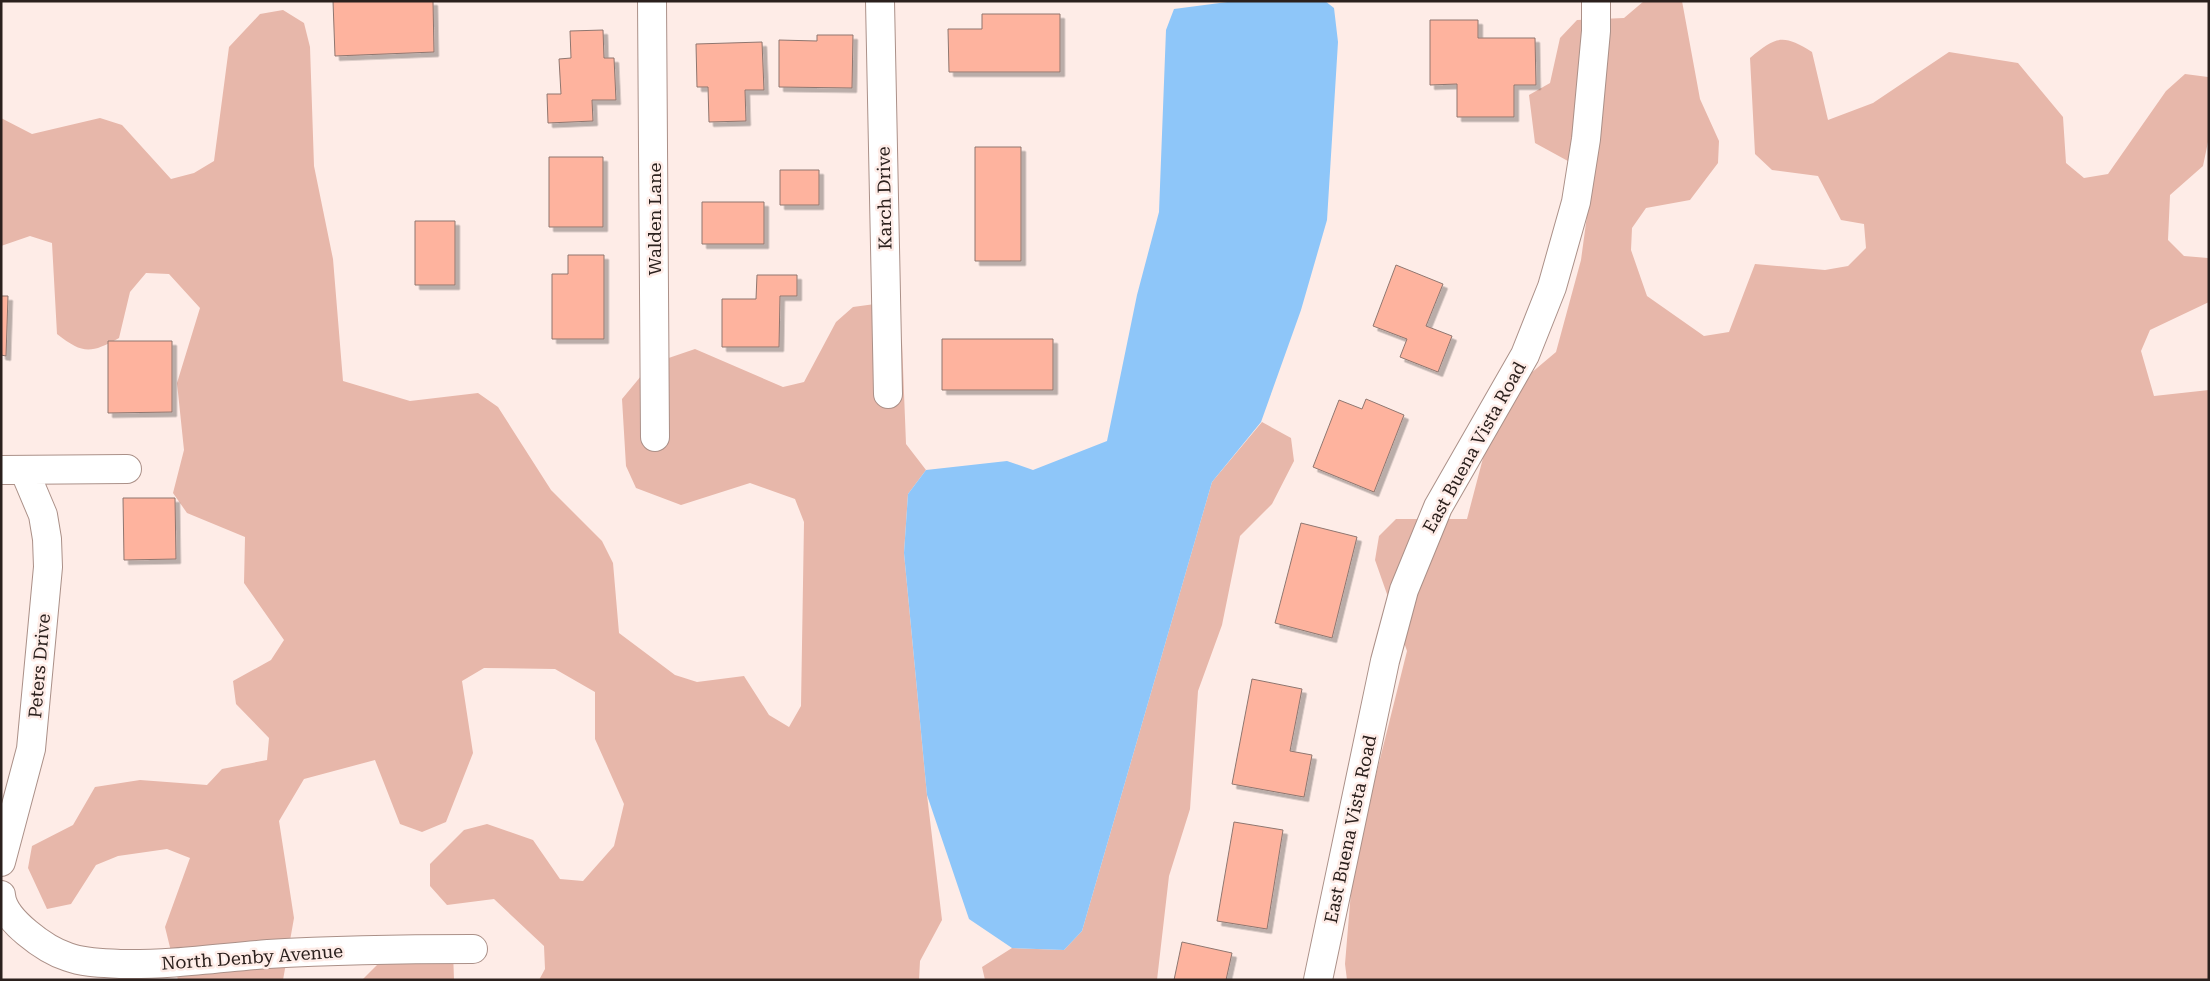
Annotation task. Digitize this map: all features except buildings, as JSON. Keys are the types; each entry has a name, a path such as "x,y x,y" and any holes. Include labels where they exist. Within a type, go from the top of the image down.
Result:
{"street":[{"name":"Walden Lane","path":"652,1 655,437"},
{"name":"Karch Drive","path":"880,1 888,394"},
{"name":"East Buena Vista Road","path":"1318,980 1384,661 1404,590 1438,506 1525,355 1552,287 1566,240 1576,202 1586,139 1596,31 1596,1"},
{"path":"13,470 127,469"},
{"name":"Peters Drive","path":"1,862 31,749 48,567 47,539 43,515 13,470"},
{"name":"North Denby Avenue","path":"1,895 11,917 37,940 67,957 109,964 145,964 372,948 473,949"}],"shaded area":[{"path":"1644,1 1682,1 1700,99 1719,141 1718,163 1690,200 1646,208 1632,228 1631,250 1647,296 1704,336 1729,332 1755,264 1825,270 1848,266 1866,248 1864,224 1841,220 1818,176 1772,170 1755,154 1750,58 1767,45 1780,40 1786,40 1794,42 1812,52 1828,120 1873,103 1949,52 2018,63 2063,117 2066,163 2084,178 2108,174 2166,91 2185,74 2208,77 2209,137 2203,166 2170,195 2168,240 2184,256 2208,258 2209,302 2150,330 2141,351 2154,396 2209,390 2209,980 1347,980 1345,964 1353,867 1407,651 1375,560 1379,536 1396,519 1467,519 1498,401 1556,352 1581,260 1591,186 1577,166 1535,143 1529,95 1550,83 1560,38 1577,20 1624,18"},
{"path":"283,10 304,23 310,47 314,166 333,259 343,381 410,401 478,393 498,407 551,490 602,541 613,563 619,633 675,675 697,682 744,676 769,715 789,727 801,706 804,522 795,499 750,483 681,505 636,488 626,466 622,399 651,364 695,349 783,387 804,382 836,322 853,307 875,304 895,319 902,342 906,444 926,470 908,494 904,553 927,795 942,920 920,961 919,980 539,980 545,969 544,946 494,899 447,905 430,886 430,864 464,830 487,824 533,840 560,879 583,881 614,846 624,804 595,739 595,692 555,669 484,668 462,681 473,753 446,822 422,832 400,824 375,760 304,779 279,821 294,918 283,980 178,980 165,927 190,858 167,849 118,856 96,865 71,904 47,909 28,868 32,846 73,825 95,787 140,780 207,785 222,769 267,760 269,738 236,704 233,681 271,660 284,640 244,583 245,537 187,513 173,493 184,450 177,383 200,308 169,274 146,273 130,292 119,338 101,347 87,349 80,348 66,341 57,334 52,243 30,236 1,246 1,118 32,134 100,118 122,125 171,179 194,173 214,161 229,47 260,14"},
{"path":"1262,422 1291,438 1294,461 1272,504 1240,536 1222,625 1198,691 1190,809 1169,876 1157,980 985,980 982,967 1012,948 1064,950 1082,931 1212,482"},
{"path":"434,935 453,951 454,980 362,980 391,951"}],"water":[{"path":"1235,1 1325,1 1334,8 1338,42 1327,220 1301,310 1261,422 1212,482 1082,931 1064,950 1012,948 969,919 927,795 904,553 908,494 926,470 1007,461 1033,470 1107,441 1137,295 1159,212 1166,30 1174,9"}]}
